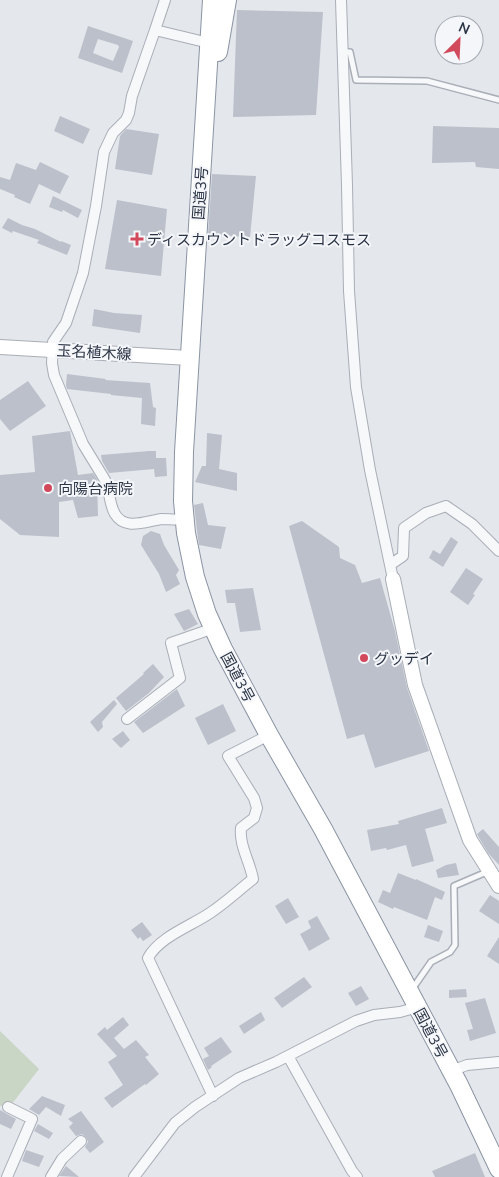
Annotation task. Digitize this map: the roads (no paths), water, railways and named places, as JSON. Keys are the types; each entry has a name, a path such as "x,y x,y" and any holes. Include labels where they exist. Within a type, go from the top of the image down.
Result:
{"highway":[{"name":"国道3号","path":"212,0 184,452 183,501 186,533 194,577 207,614 223,649 269,735 323,829 414,1000 499,1168"},
{"name":"国道3号","path":"204,132 228,0"}],"street":[{"path":"165,0 132,96 129,113 126,120 113,133 104,152 96,206 82,274 66,323 53,342 52,363 54,375 83,444 108,486 114,513 118,518 125,523 133,524 142,524 162,519 185,519"},
{"path":"340,0 348,185 349,291 356,387 370,470 415,685 470,840 499,886"},
{"path":"154,30 209,43"},
{"name":"玉名植木線","path":"0,347 189,358"},
{"path":"390,564 403,556 404,528 426,513 446,506 472,524 499,550"},
{"path":"127,719 180,678 171,643 214,628"},
{"path":"213,1096 148,958 151,952 165,940 212,912 253,879 240,837 241,828 254,818 257,808 254,798 228,756 269,735"},
{"path":"134,1177 175,1123 195,1107 240,1078 356,1021 374,1015 400,1012 414,1000"},
{"path":"288,1056 357,1177"},
{"path":"451,1071 467,1065 499,1062"},
{"path":"7,1177 32,1119 8,1107"},
{"path":"51,1177 62,1159 81,1141"}],"lane":[{"path":"342,52 350,52 356,80 427,81 499,100"},
{"path":"414,1000 431,962 450,952 455,945 454,886 490,871"}],"place":[{"name":"ディスカウントドラッグコスモス","path":"137,239"},
{"name":"向陽台病院","path":"48,488"},
{"name":"グッデイ","path":"364,658"}]}
